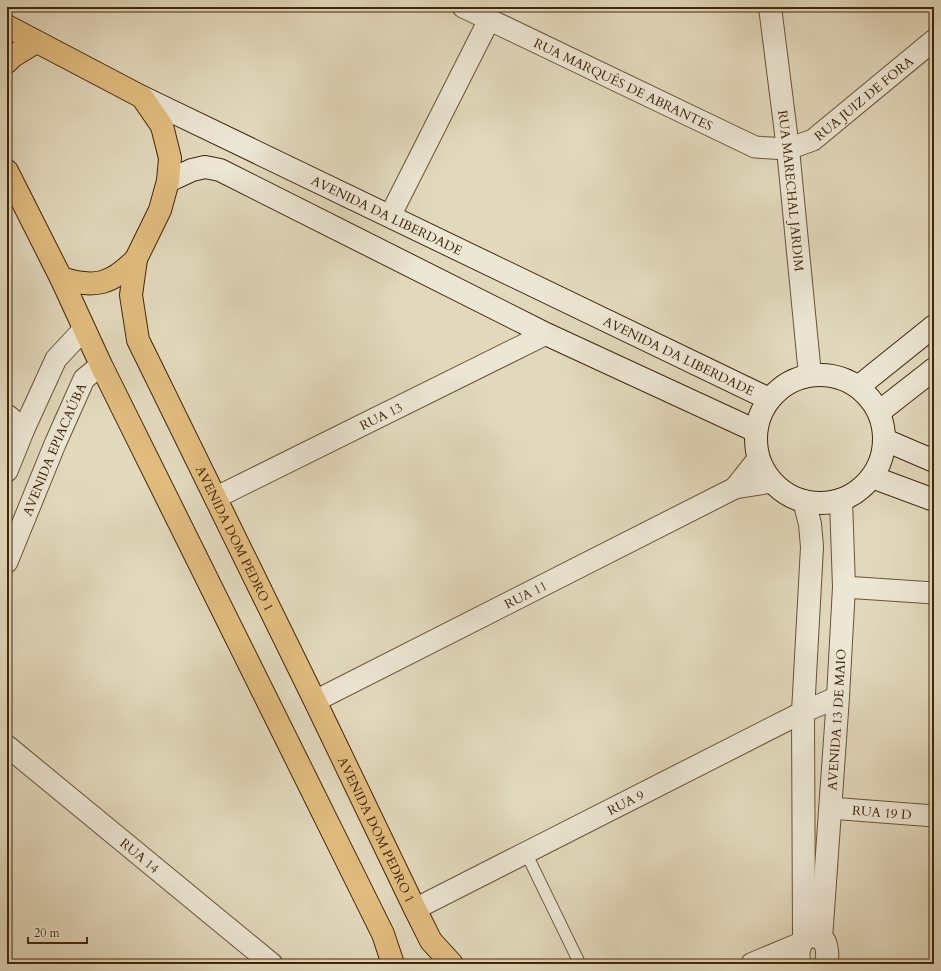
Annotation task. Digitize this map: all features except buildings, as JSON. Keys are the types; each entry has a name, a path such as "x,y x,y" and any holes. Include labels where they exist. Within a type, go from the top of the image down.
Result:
{"highway":[{"name":"AVENIDA DA LIBERDADE","path":"7,26 142,97"},
{"path":"7,62 13,56 36,42"},
{"name":"AVENIDA DOM PEDRO 1","path":"142,97 162,126 170,158 168,181 160,210 136,259 131,295 138,340 315,701 415,910 431,941 452,964"},
{"path":"7,171 61,278 101,365 383,934 393,964"},
{"path":"61,278 78,284 94,284 110,280 125,271 136,259"}],"main road":[{"name":"RUA MARECHAL JARDIM","path":"770,7 788,149 810,375"},
{"name":"AVENIDA DA LIBERDADE","path":"142,97 769,399"},
{"path":"168,181 192,170 205,167 220,170 546,334 756,431"},
{"path":"858,387 934,326"},
{"path":"879,412 934,369"},
{"path":"810,375 827,375 843,379 858,387 870,398 879,412 883,426 885,440 882,460 872,477 861,489 841,500 823,504 804,501 787,494 772,482 764,471 758,459 755,445 756,431 760,414 769,399 780,388 794,380 810,375"},
{"path":"885,440 934,461"},
{"path":"872,477 934,500"},
{"name":"AVENIDA 13 DE MAIO","path":"806,946 830,808 844,587 841,500"},
{"path":"804,501 810,524 812,547 803,712 806,946"},
{"path":"752,964 806,946 825,942 827,950 827,960 825,964"}],"street":[{"name":"RUA MARQUÊS DE ABRANTES","path":"463,7 755,147 788,149"},
{"path":"390,216 489,20"},
{"name":"RUA JUIZ DE FORA","path":"788,149 813,140 934,40"},
{"path":"7,471 56,359 84,329"},
{"name":"RUA 13","path":"215,498 546,334"},
{"name":"AVENIDA EPIACAÚBA","path":"7,562 55,444 84,379 101,365"},
{"path":"7,415 24,430"},
{"name":"RUA 11","path":"735,488 758,459"},
{"name":"RUA 11","path":"315,701 735,488 772,482"},
{"path":"844,587 934,593"},
{"name":"RUA 9","path":"415,910 803,712 838,697"},
{"name":"RUA 14","path":"7,746 272,964"},
{"name":"RUA 19 D","path":"830,808 934,816"}],"lane":[{"path":"526,853 580,964"}]}
